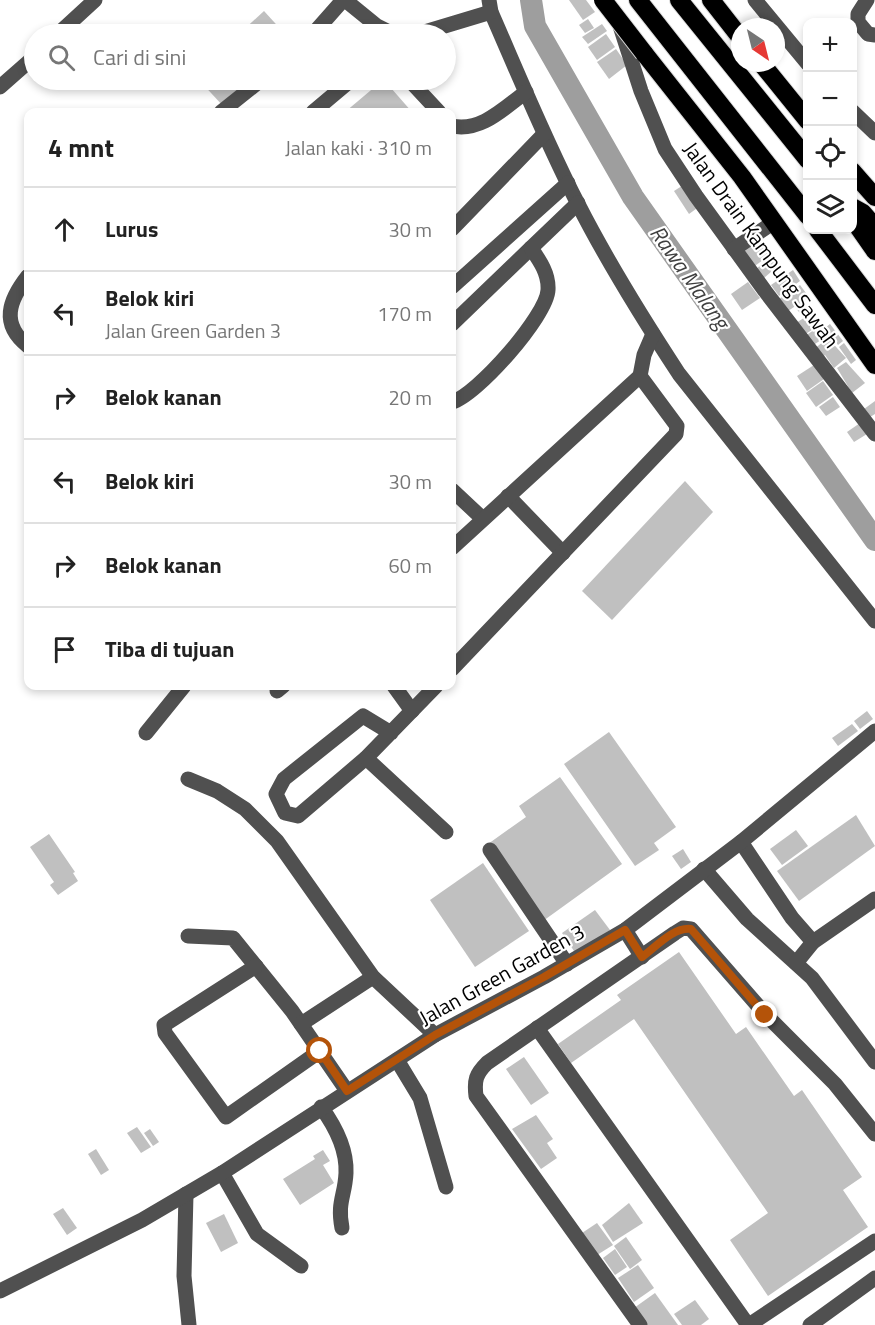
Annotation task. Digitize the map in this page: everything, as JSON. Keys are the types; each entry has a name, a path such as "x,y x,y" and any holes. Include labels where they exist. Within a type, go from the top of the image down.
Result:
{"highway":[{"path":"603,0 774,222 875,365"},
{"path":"638,0 803,211"},
{"path":"679,0 803,155"},
{"path":"711,0 731,26"},
{"path":"768,72 803,116"},
{"path":"857,177 875,197"},
{"path":"857,210 875,227"},
{"path":"857,225 875,251"},
{"path":"821,234 875,305"}],"street":[{"path":"69,24 95,0"},
{"path":"322,24 344,0 374,24"},
{"name":"Jalan Drain Kampung Sawah","path":"612,0 641,91 666,149 734,249 875,434"},
{"path":"867,0 858,14 858,22 868,34 875,34"},
{"path":"762,2 803,58"},
{"path":"444,24 490,6 544,134 568,183 653,334 679,374 875,621"},
{"path":"0,87 24,66"},
{"path":"226,108 248,90"},
{"path":"318,108 339,90"},
{"path":"419,90 435,108"},
{"path":"456,127 467,129 483,123 526,92"},
{"path":"857,116 875,133"},
{"path":"456,225 544,134"},
{"path":"456,283 568,183"},
{"path":"456,320 578,203"},
{"path":"734,249 774,222"},
{"path":"456,401 461,400 495,368 525,333 544,303 549,292 547,278 531,248"},
{"path":"24,282 9,305 10,319 18,337 24,342"},
{"path":"456,544 640,376 644,356 653,334"},
{"path":"456,665 676,434 677,426 640,376"},
{"path":"456,494 483,519"},
{"path":"508,496 563,553"},
{"path":"146,733 180,690"},
{"path":"397,690 412,711"},
{"path":"391,733 363,716 284,779 276,794 285,813 298,816 366,758 391,733 432,690"},
{"name":"Jalan Green Garden 3","path":"0,1291 142,1220 222,1173 435,1035 625,930 873,739"},
{"path":"366,758 446,832"},
{"path":"188,779 217,790 245,809 277,841 373,977 435,1035"},
{"path":"741,842 792,918 813,942"},
{"path":"489,850 567,964"},
{"path":"704,869 747,919 812,978 875,1062"},
{"path":"796,963 813,942 875,900"},
{"path":"640,1325 476,1095 474,1081 478,1071 675,933 683,928 691,929 765,1015 835,1084 875,1134"},
{"path":"625,930 642,957"},
{"path":"188,936 233,938 301,1024 347,1091"},
{"path":"256,966 164,1025 165,1033 226,1117 320,1051"},
{"path":"301,1024 373,977"},
{"path":"537,1028 748,1325 875,1241"},
{"path":"397,1059 420,1098 446,1187"},
{"path":"321,1107 334,1124 341,1143 346,1172 338,1209 342,1228"},
{"path":"222,1173 257,1234 301,1266"},
{"path":"186,1194 184,1276 189,1325"},
{"path":"810,1325 875,1278"}],"building":[{"path":"569,0 586,0 595,12 583,20"},
{"path":"264,11 276,24 250,24"},
{"path":"588,19 594,28 585,33 579,25"},
{"path":"602,24 607,31 588,44 582,37"},
{"path":"606,34 615,47 597,60 588,47"},
{"path":"616,49 627,65 609,79 597,62"},
{"path":"208,90 242,90 224,107"},
{"path":"371,90 393,90 408,108 350,108"},
{"path":"685,184 700,206 689,214 674,191"},
{"path":"759,238 771,254 752,268 740,253"},
{"path":"772,256 779,265 764,278 756,269"},
{"path":"793,270 800,281 779,296 771,285"},
{"path":"748,282 760,298 742,310 731,294"},
{"path":"800,285 809,297 788,311 779,299"},
{"path":"802,302 810,312 803,317 795,307"},
{"path":"810,314 818,326 804,335 796,323"},
{"path":"830,324 843,341 838,345 825,328"},
{"path":"820,326 827,336 812,346 805,336"},
{"path":"828,338 846,358 834,368 825,355 821,358 814,349"},
{"path":"844,343 856,360 851,364 839,347"},
{"path":"846,362 865,383 852,393 837,368"},
{"path":"814,365 824,379 807,391 797,376"},
{"path":"823,381 833,395 816,407 806,393"},
{"path":"833,397 840,407 826,416 819,407"},
{"path":"875,401 875,414 870,417 864,409"},
{"path":"860,423 867,434 854,442 847,432"},
{"path":"685,481 713,512 612,620 582,591"},
{"path":"867,711 873,719 860,729 854,721"},
{"path":"852,724 858,731 838,746 832,738"},
{"path":"609,732 676,827 654,843 659,850 635,866 564,764"},
{"path":"560,777 622,864 543,921 488,844 526,817 519,806"},
{"path":"856,815 875,846 799,901 777,871"},
{"path":"796,830 808,846 782,865 770,849"},
{"path":"49,834 75,872 73,873 78,881 58,895 50,885 54,882 30,847"},
{"path":"683,849 691,862 681,869 672,856"},
{"path":"483,863 529,931 475,967 430,900"},
{"path":"595,910 610,930 576,954 562,933"},
{"path":"679,952 736,1034 746,1027 794,1096 802,1090 862,1177 843,1190 868,1227 768,1296 730,1240 768,1213 634,1019 571,1063 558,1044 621,1000 617,995"},
{"path":"524,1057 549,1093 531,1105 506,1069"},
{"path":"536,1115 553,1139 547,1143 557,1158 541,1169 512,1129"},
{"path":"137,1127 151,1147 141,1153 127,1133"},
{"path":"150,1129 159,1142 153,1146 144,1133"},
{"path":"96,1149 109,1170 101,1175 88,1154"},
{"path":"323,1150 330,1161 323,1165 334,1183 300,1205 283,1179 315,1159 313,1156"},
{"path":"629,1203 643,1223 613,1242 602,1225"},
{"path":"63,1208 77,1228 67,1235 53,1214"},
{"path":"224,1214 238,1243 221,1252 206,1223"},
{"path":"597,1223 613,1245 597,1255 582,1233"},
{"path":"626,1237 642,1260 630,1269 614,1246"},
{"path":"615,1249 627,1267 615,1275 603,1258"},
{"path":"638,1265 654,1288 634,1302 618,1278"},
{"path":"655,1293 678,1325 646,1325 634,1308"},
{"path":"695,1300 709,1319 701,1325 682,1325 674,1314"}],"waterway":[{"name":"Rawa Malang","path":"531,0 535,26 633,197 875,540"}],"route":[{"path":"320,1051 347,1091 435,1035 544,977 625,930 642,957 683,928 691,929 765,1015"}]}
